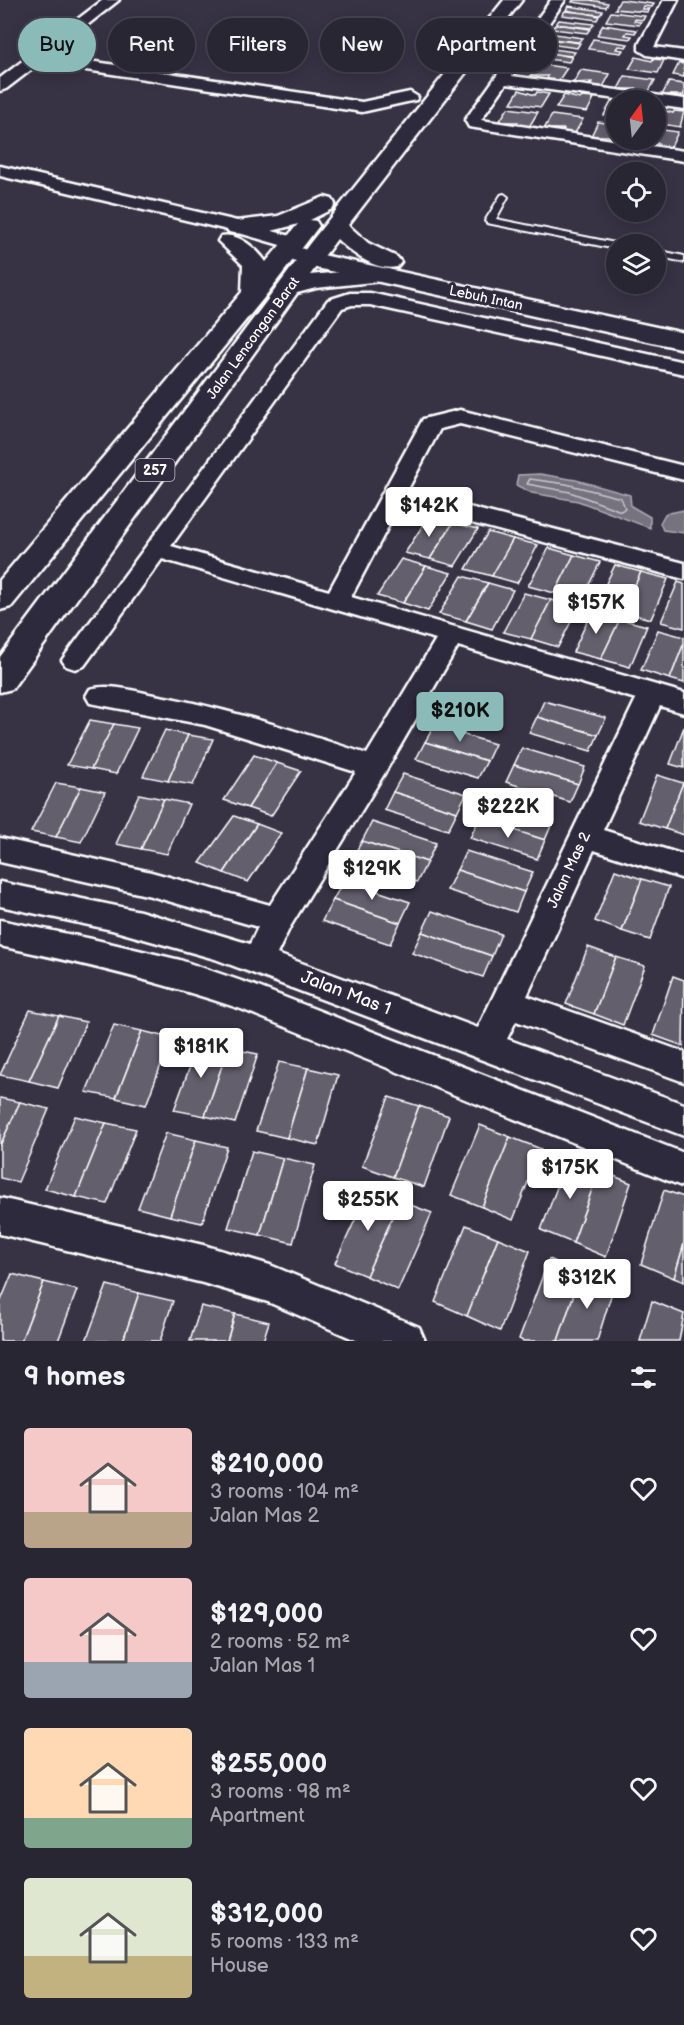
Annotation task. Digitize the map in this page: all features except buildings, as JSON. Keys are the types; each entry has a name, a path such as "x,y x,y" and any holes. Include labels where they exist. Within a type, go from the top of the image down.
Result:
{"main road":[{"name":"Jalan Lencongan Barat","path":"0,600 254,294 303,250 336,226 513,0"},
{"path":"385,121 424,80"},
{"name":"Jalan Lencongan Barat","path":"0,681 289,288 303,250 331,196 283,223 233,234"},
{"path":"336,226 386,269"},
{"path":"233,234 255,263 254,294"},
{"name":"Lebuh Intan","path":"303,250 684,342"},
{"path":"289,288 315,281 386,269"},
{"name":"Lebuh Intan","path":"386,269 684,328"}],"street":[{"path":"89,18 112,0"},
{"path":"558,0 473,120 475,124 684,156"},
{"path":"684,15 667,6 646,44 647,50 684,56"},
{"path":"96,67 362,107 410,97"},
{"path":"0,86 18,72"},
{"path":"502,79 684,104"},
{"path":"362,107 385,121"},
{"path":"0,171 233,234"},
{"path":"0,187 303,250"},
{"path":"75,660 335,304 350,299 370,299 684,368"},
{"path":"336,602 431,424 460,417 684,473"},
{"path":"393,495 684,571"},
{"path":"156,549 684,703"},
{"path":"258,960 278,920 374,767 451,636"},
{"name":"Jalan Mas 2","path":"487,1046 652,694"},
{"path":"100,696 151,703 206,716 374,767"},
{"path":"585,836 684,867"},
{"path":"0,850 152,884 278,920"},
{"name":"Jalan Mas 1","path":"0,894 176,933 258,960 684,1120"},
{"path":"0,933 180,974 253,999 684,1170"},
{"path":"507,1003 684,1067"},
{"path":"0,1216 203,1264 270,1284 405,1341"}],"lane":[{"path":"504,197 490,221 606,244"},
{"path":"666,255 684,259"}],"water":[{"path":"540,474 576,480 630,495 631,506 650,517 650,528 578,501 532,493 516,485 518,475"},
{"path":"684,510 684,533 663,530 660,523 665,514"}]}
